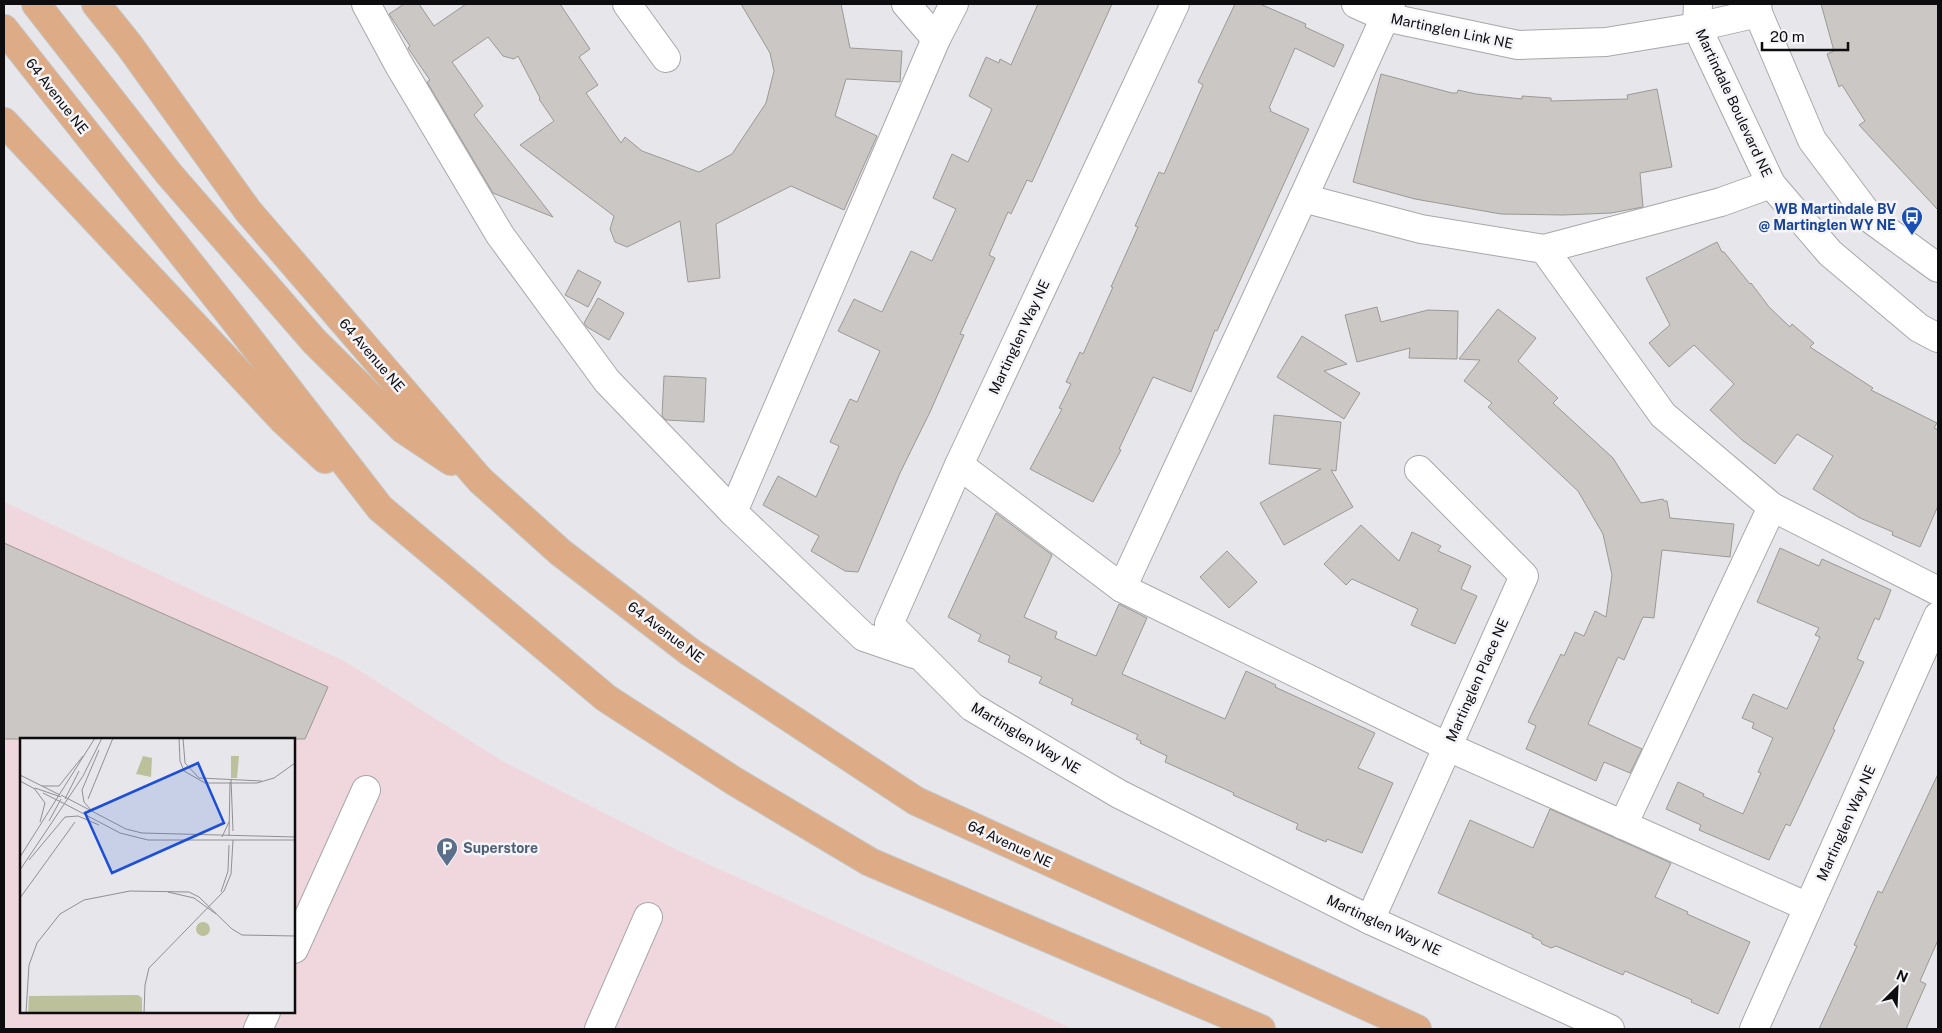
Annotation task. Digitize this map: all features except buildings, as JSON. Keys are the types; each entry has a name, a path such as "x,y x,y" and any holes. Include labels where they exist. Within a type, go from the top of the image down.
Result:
{"main road":[{"path":"36,4 169,174 314,341 403,429 480,480"},
{"name":"64 Avenue NE","path":"96,4 129,45 248,211 480,480 560,552 690,652 916,801 1416,1029"},
{"path":"114,4 129,45"},
{"name":"64 Avenue NE","path":"4,30 223,305 380,508 606,698 734,781 870,862 1261,1029"},
{"path":"4,122 282,420 380,508"}],"street":[{"path":"366,4 399,65 500,235 607,380 733,512 864,637 922,657"},
{"path":"628,4 666,58"},
{"path":"906,4 936,39"},
{"path":"733,512 936,39 954,4"},
{"name":"Martinglen Way NE","path":"1175,4 959,465 888,624 972,708 1119,794 1370,920 1610,1029"},
{"name":"Martinglen Link NE","path":"1356,4 1388,10 1518,45 1606,42 1697,15 1757,8"},
{"path":"1757,8 1812,140 1872,220 1938,268"},
{"path":"1122,588 1388,10"},
{"name":"Martindale Boulevard NE","path":"1697,15 1771,184 1830,253 1919,328 1938,338"},
{"path":"1303,198 1421,230 1544,249 1728,200 1771,184"},
{"path":"1544,249 1663,416 1772,507 1938,591"},
{"path":"959,465 1122,588 1448,747 1808,907"},
{"name":"Martinglen Place NE","path":"1370,920 1524,576 1419,470"},
{"path":"1623,825 1772,507"},
{"name":"Martinglen Way NE","path":"1754,1029 1938,616"},
{"path":"295,947 366,790"},
{"path":"599,1029 648,917"},
{"path":"258,1029 266,1013"}],"shaded area":[{"path":"4,502 346,662 502,761 677,850 1073,1029 4,1029"}],"place":[{"name":"WB Martindale BV @ Martinglen WY NE","path":"1912,236"},
{"name":"Superstore","path":"447,867"}]}
